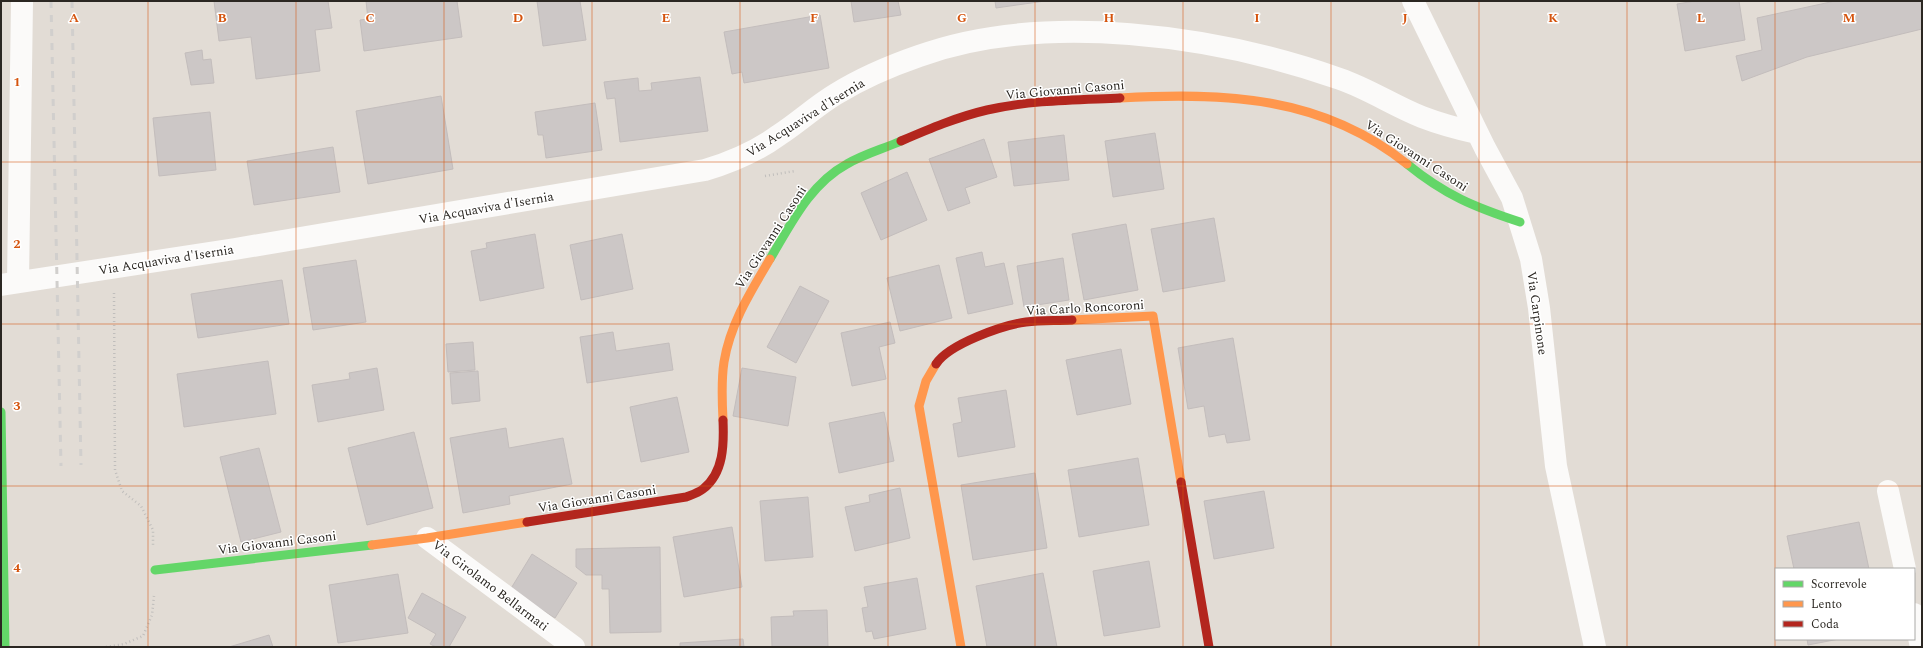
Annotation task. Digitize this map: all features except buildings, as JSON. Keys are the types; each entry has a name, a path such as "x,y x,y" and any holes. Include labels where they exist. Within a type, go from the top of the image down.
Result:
{"main road":[{"name":"Via Giovanni Casoni","path":"155,570 427,538 686,497 700,492 707,486 717,472 721,459 722,369 727,345 736,318 797,215 816,189 832,174 852,161 945,123 988,110 1028,103 1147,96 1213,95 1265,102 1336,121 1378,142 1421,176 1452,196 1478,208 1520,222"},
{"name":"Via Carlo Roncoroni","path":"961,647 919,406 926,380 940,358 974,337 1026,322 1152,316 1209,647"},
{"path":"1,412 6,647"}],"street":[{"path":"9,283 22,1"},
{"name":"Via Carpinone","path":"1413,1 1477,133 1506,187 1520,222 1531,259 1536,287 1556,466 1595,647"},
{"name":"Via Acquaviva d'Isernia","path":"9,283 235,249 705,170 728,163 761,146 837,94 882,70 943,48 998,38 1056,33 1103,32 1176,40 1234,49 1281,60 1339,78 1422,117 1477,133"},
{"path":"1888,491 1904,568"},
{"name":"Via Girolamo Bellarmati","path":"427,538 574,647"},
{"path":"1915,619 1921,647"}],"path":[{"path":"759,177 801,170 832,174"},
{"path":"106,647 124,644 142,636 152,615 155,570 152,530 141,506 122,491 115,470 113,267"}],"railway":[{"path":"51,1 61,466"},
{"path":"72,1 81,465"}],"traffic: fast":[{"path":"770,259 802,206 822,182 834,172 853,160 901,141"},
{"path":"1407,164 1434,184 1460,199 1520,222"},
{"path":"1,412 5,647"},
{"path":"155,570 372,545"}],"traffic: slow":[{"path":"1120,98 1197,96 1235,98 1271,103 1307,112 1341,124 1375,141 1407,164"},
{"path":"723,420 722,376 731,334 742,308 770,259"},
{"path":"1072,320 1153,316 1181,482"},
{"path":"936,364 926,381 919,406 961,647"},
{"path":"372,545 527,522"}],"traffic: jam":[{"path":"901,141 954,120 987,110 1020,104 1053,101 1120,98"},
{"path":"936,364 952,349 991,331 1032,321 1072,320"},
{"path":"527,522 686,497 699,492 710,482 719,466 723,448 723,420"},
{"path":"1181,482 1209,647"}]}
